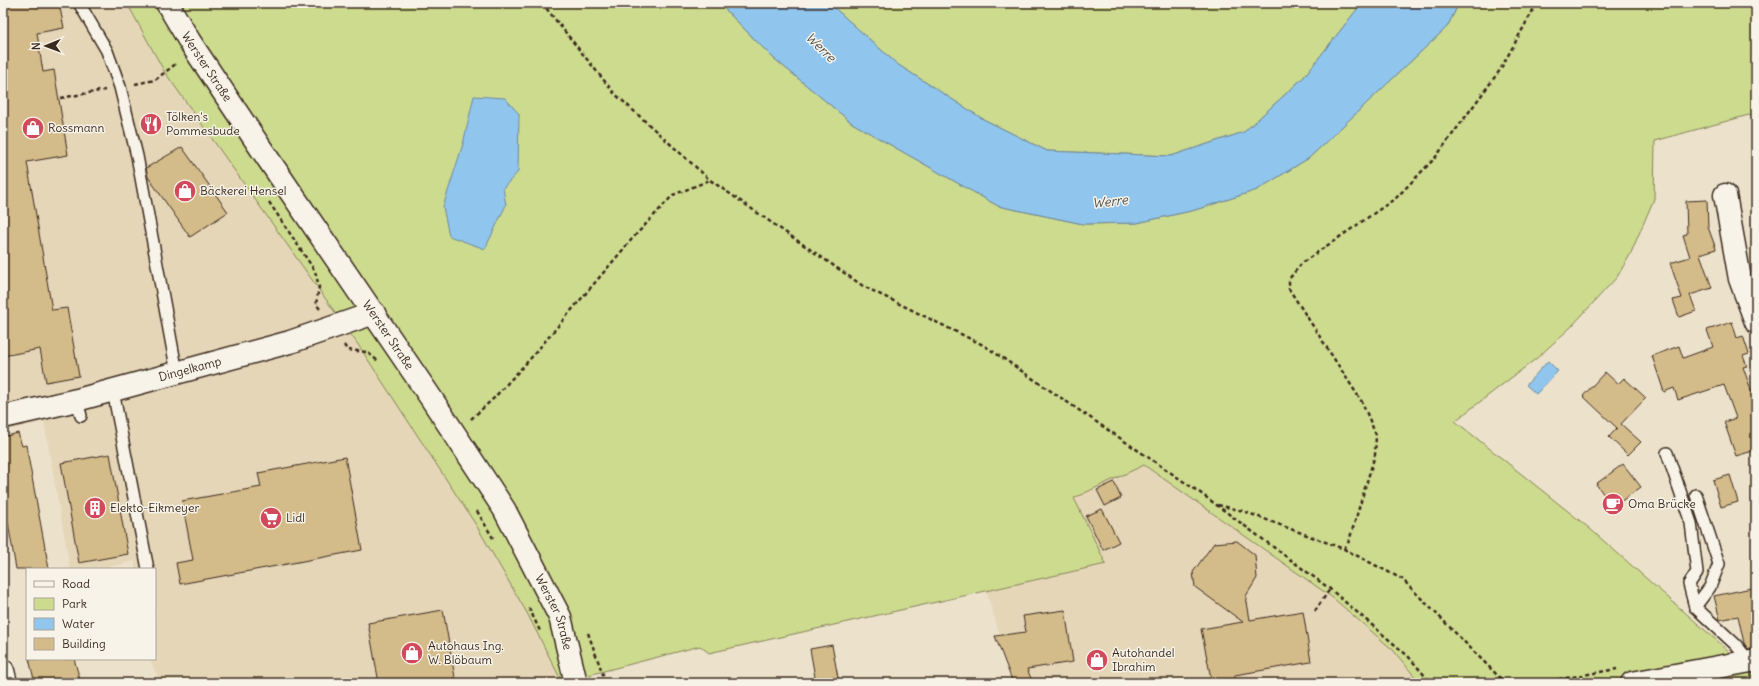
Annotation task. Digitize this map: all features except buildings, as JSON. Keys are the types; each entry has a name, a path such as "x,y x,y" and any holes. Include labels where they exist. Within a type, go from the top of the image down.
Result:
{"main road":[{"name":"Werster Straße","path":"167,3 190,42 374,313 504,509 560,618 576,683"},
{"path":"1725,195 1740,279 1756,322"},
{"name":"Dingelkamp","path":"3,418 79,408 113,391 290,342 374,313"},
{"path":"571,659 582,683"},
{"path":"1632,683 1753,660"},
{"path":"3,671 6,683"}],"lane":[{"path":"79,3 107,51 120,87 137,156 177,373"},
{"path":"113,391 148,568"},
{"path":"1667,453 1691,524 1697,572 1689,584 1696,607 1753,660"},
{"path":"1696,496 1719,564 1710,587 1696,607"}],"path":[{"path":"542,3 614,93 710,180 863,286 985,346 1216,504 1330,589 1408,656 1431,683"},
{"path":"1344,549 1349,540 1375,455 1376,435 1362,402 1289,289 1290,279 1302,263 1396,198 1435,158 1500,70 1537,3"},
{"path":"173,57 181,70"},
{"path":"471,419 493,399 530,359 632,239 673,195 710,180"},
{"path":"268,200 315,271 319,287 316,304 347,350 366,352 383,366"},
{"path":"1216,504 1243,511 1344,549 1402,579 1505,683"},
{"path":"475,506 494,540"},
{"path":"1315,610 1330,589"},
{"path":"586,629 606,683"}],"shaded area":[{"path":"3,3 127,3 164,71 359,346 476,525 527,613 562,683 160,683 150,660 156,660 156,568 135,568 135,561 106,568 70,568 44,422 3,431"},
{"path":"1144,465 1333,598 1393,650 1420,683 1015,683 986,591 1106,564 1074,498"}],"green space":[{"path":"127,3 719,3 771,56 852,123 998,206 1083,224 1137,223 1195,210 1257,190 1309,158 1447,27 1459,3 1756,3 1756,113 1655,141 1654,199 1630,255 1617,277 1571,327 1537,358 1455,421 1589,528 1756,675 1756,683 1420,683 1393,650 1333,598 1144,465 1074,498 1106,564 709,653 700,646 562,682 527,613 476,525 359,346 164,71"},
{"path":"829,3 1362,3 1303,78 1244,132 1171,156 1047,151 983,119 897,64"}],"water":[{"name":"Werre","path":"719,3 829,3 897,64 983,119 1047,151 1171,156 1244,132 1303,78 1362,3 1459,3 1447,27 1309,158 1257,190 1195,210 1137,223 1083,224 998,206 852,123 771,56"},
{"path":"474,96 505,98 519,114 518,172 503,188 506,205 485,249 449,236 443,207 463,144"},
{"path":"1548,361 1558,371 1536,394 1526,385"}],"place":[{"name":"Tölken's Pommesbude","path":"151,124"},
{"name":"Rossmann","path":"33,128"},
{"name":"Bäckerei Hensel","path":"185,191"},
{"name":"Oma Brücke","path":"1613,504"},
{"name":"Elekto-Eikmeyer","path":"95,508"},
{"name":"Lidl","path":"271,518"},
{"name":"Autohaus Ing. W. Blöbaum","path":"412,653"},
{"name":"Autohandel Ibrahim","path":"1097,660"}]}
